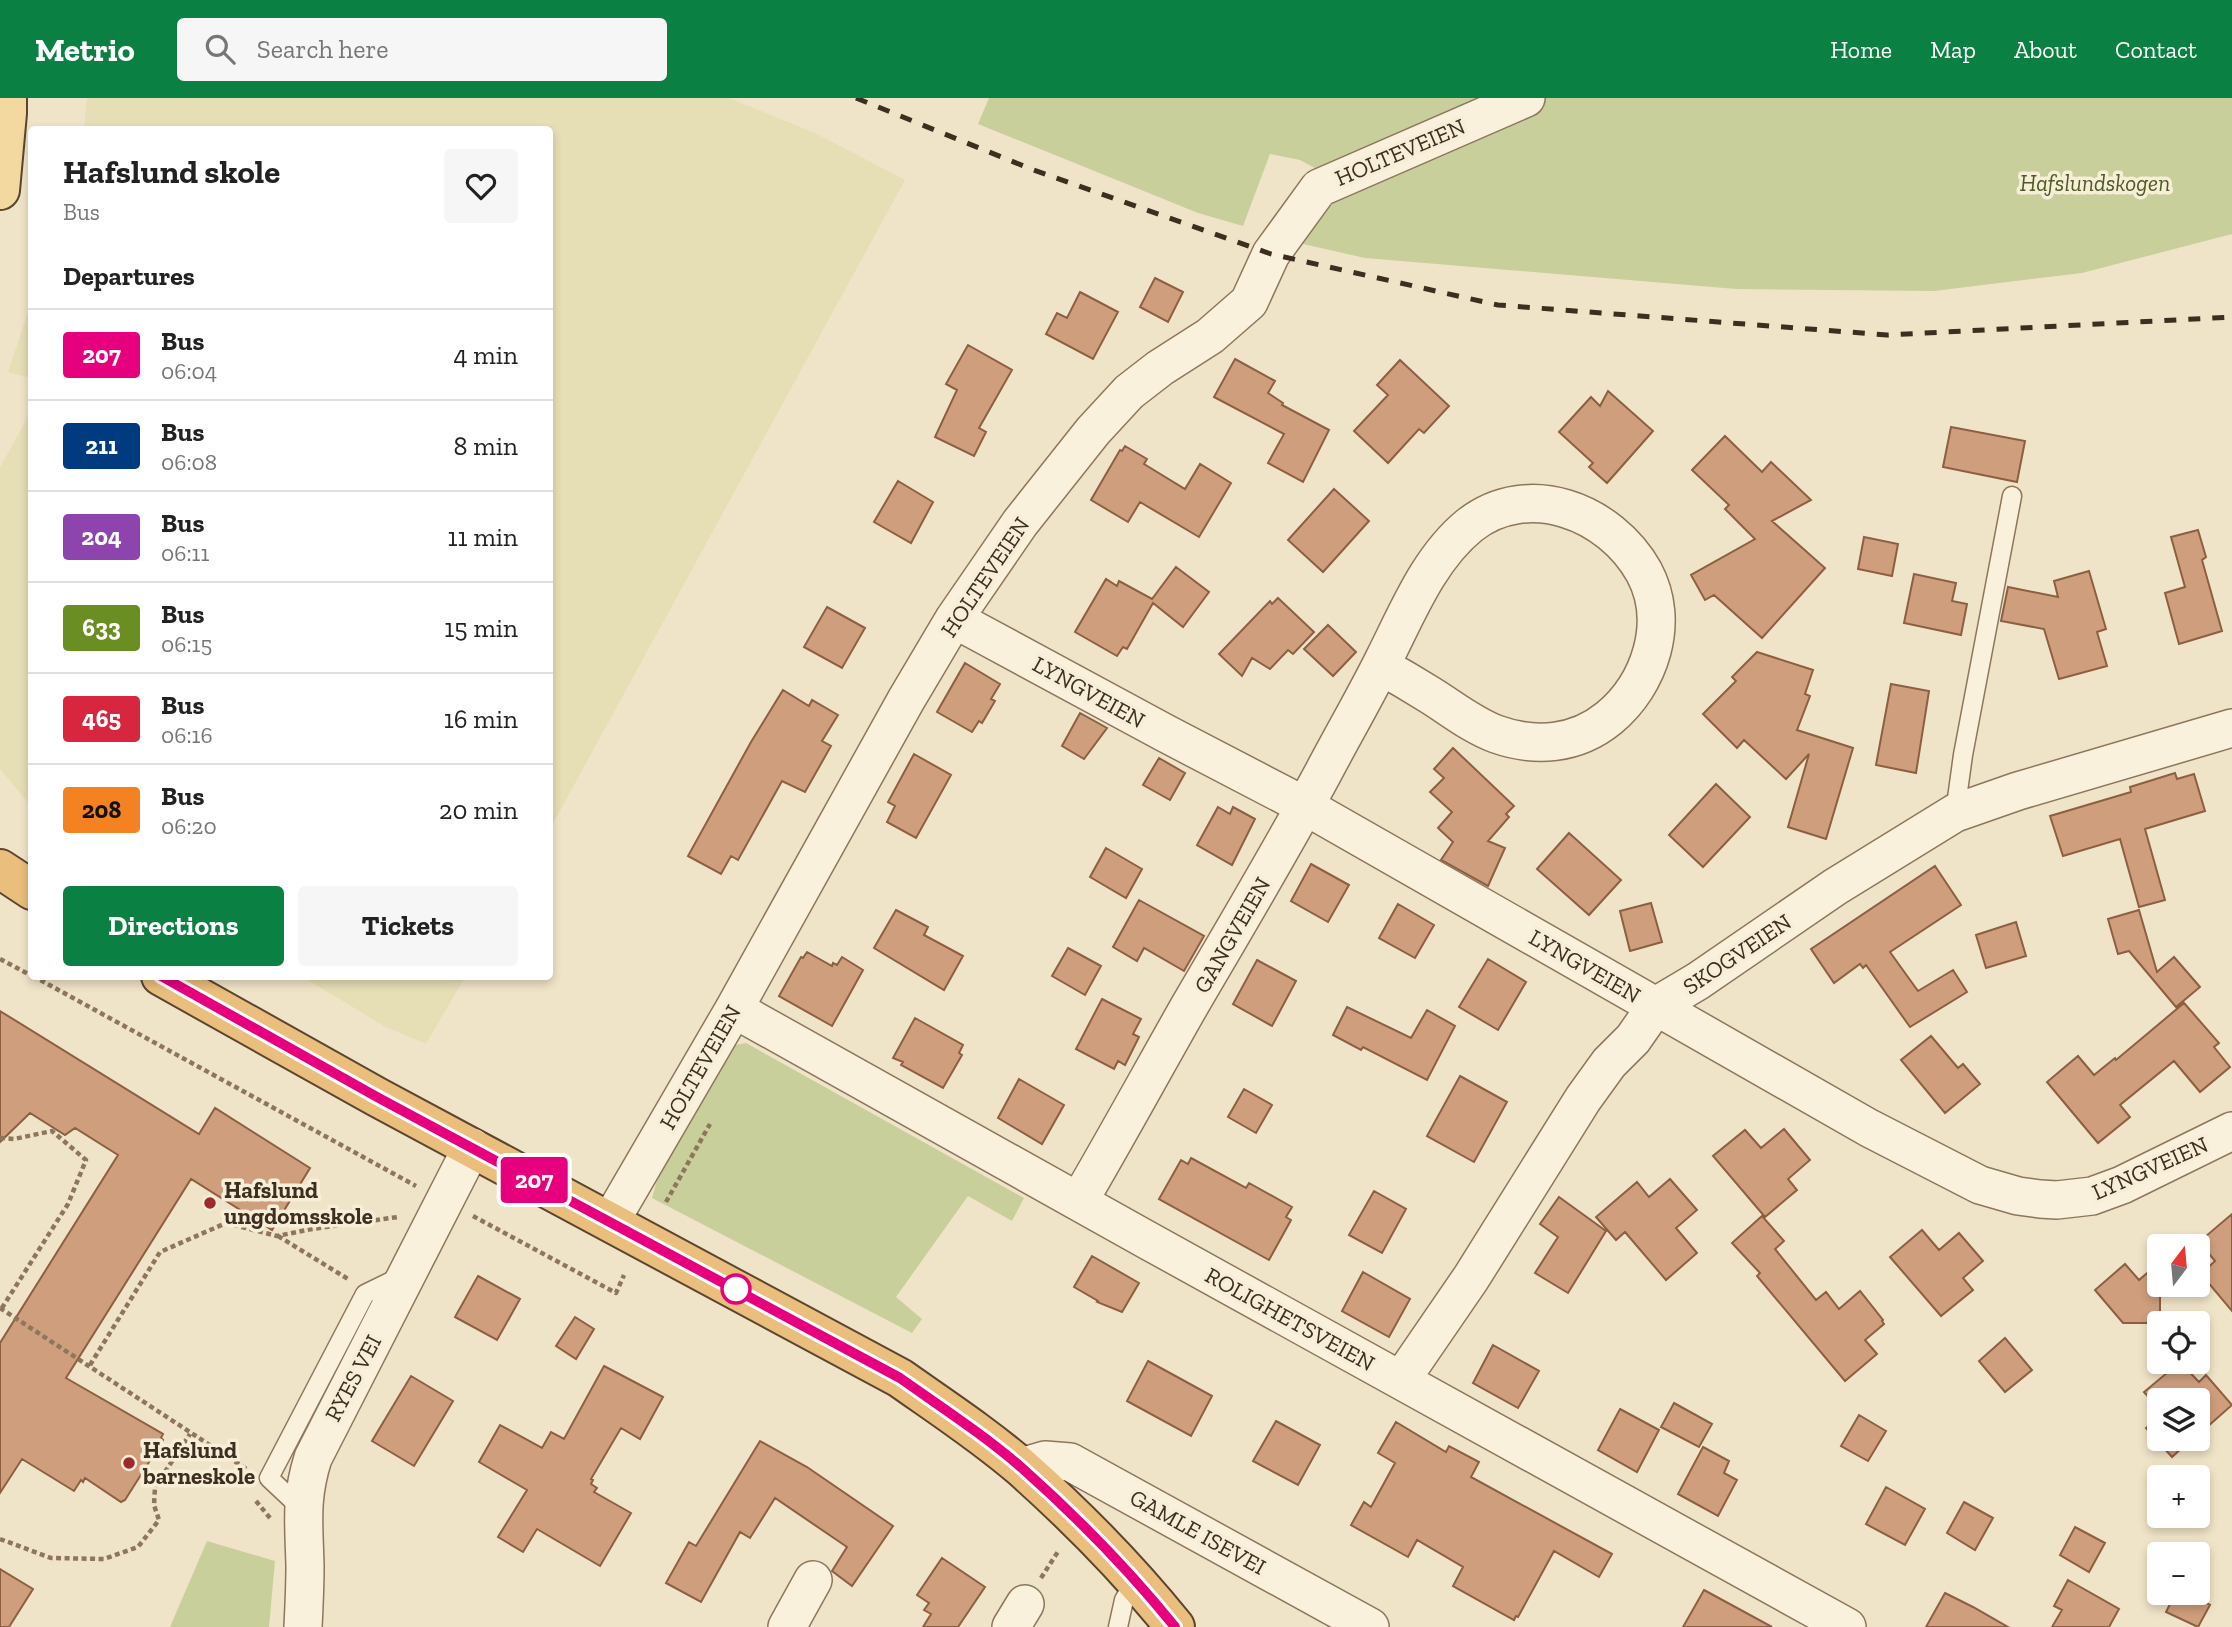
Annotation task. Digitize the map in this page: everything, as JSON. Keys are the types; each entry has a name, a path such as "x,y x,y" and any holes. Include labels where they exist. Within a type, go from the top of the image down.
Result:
{"highway":[{"path":"0,869 28,887"},
{"path":"0,896 28,909"},
{"path":"169,980 377,1097 900,1378 1021,1467 1136,1579 1175,1627"}],"main road":[{"path":"0,190 8,113 7,98"}],"street":[{"name":"HOLTEVEIEN","path":"610,1222 734,1009 954,619 1020,523 1111,411 1160,368 1210,336 1249,302 1270,254 1319,188 1526,98"},
{"name":"GANGVEIEN","path":"1079,1201 1305,806 1424,581 1457,536 1490,512 1512,505 1553,505 1577,511 1595,522 1631,554 1644,572 1654,602 1654,640 1643,678 1633,694 1593,730 1563,741 1544,743 1496,734 1471,722 1381,666"},
{"name":"LYNGVEIEN","path":"954,619 1305,806 1869,1128 1980,1185 2018,1196 2057,1200 2092,1196 2122,1185 2232,1131"},
{"name":"SKOGVEIEN","path":"1401,1380 1478,1267 1583,1099 1609,1063 1633,1039 1656,1006 1698,981 1835,887 1955,813 2018,791 2232,728"},
{"name":"ROLIGHETSVEIEN","path":"734,1009 1847,1627"},
{"name":"RYES VEI","path":"303,1627 305,1568 302,1509 308,1475 321,1439 472,1147"},
{"name":"GAMLE ISEVEI","path":"1021,1467 1045,1460 1070,1462 1370,1627"},
{"path":"787,1627 813,1580"}],"lane":[{"path":"1955,813 1963,755 2012,496"},
{"path":"302,1509 269,1478 365,1294 408,1273"},
{"path":"1118,1627 1124,1601 1136,1579"}],"path":[{"path":"0,958 28,974"},
{"path":"39,980 616,1293 624,1275"},
{"path":"0,1138 14,1139 52,1131 86,1160 68,1204 0,1309 253,1473"},
{"path":"277,1236 400,1217"},
{"path":"90,1365 160,1252 226,1223 277,1236 356,1283 365,1294"},
{"path":"0,1539 51,1558 104,1559 138,1548 159,1520 154,1504 155,1487 190,1434"},
{"path":"1018,1615 1065,1540"}],"shaded area":[{"path":"87,98 729,98 815,133 905,180 553,824 553,126 84,126"},
{"path":"28,312 28,377 8,372"},
{"path":"28,412 28,802 0,769 0,468"},
{"path":"308,980 463,980 426,1044 384,1026"}],"green space":[{"name":"Hafslundskogen","path":"989,98 2232,98 2232,234 2082,273 1934,291 1736,289 1365,258 1294,242 1346,185 1300,160 1270,154 1243,226 1198,213 978,124"},
{"path":"746,1043 1024,1198 1012,1221 968,1196 896,1297 922,1319 912,1333 652,1198 662,1162 730,1046"},
{"path":"207,1541 275,1561 269,1627 170,1627"}],"building":[{"path":"1155,278 1183,292 1168,322 1140,307"},
{"path":"1080,292 1118,312 1093,359 1046,334 1057,313 1067,318"},
{"path":"968,345 1012,370 979,428 986,432 974,456 935,437 957,390 946,384"},
{"path":"1235,359 1275,381 1268,393 1283,403 1282,405 1329,430 1303,482 1268,463 1284,434 1214,397"},
{"path":"1400,360 1449,406 1424,433 1419,429 1388,463 1354,431 1388,395 1377,385"},
{"path":"1608,391 1653,431 1607,483 1589,467 1593,463 1559,432 1591,397 1600,406"},
{"path":"1951,427 2025,441 2017,482 1943,467"},
{"path":"1725,436 1762,472 1771,462 1811,500 1772,521 1825,568 1762,638 1714,595 1705,600 1691,575 1755,539 1725,509 1729,505 1692,470"},
{"path":"1125,446 1147,459 1144,464 1185,489 1200,464 1231,483 1199,537 1140,502 1128,522 1091,500"},
{"path":"898,481 933,502 911,543 874,522"},
{"path":"1334,489 1369,521 1323,572 1288,540"},
{"path":"2198,530 2206,557 2202,560 2222,631 2179,644 2165,593 2185,587 2171,537"},
{"path":"1864,537 1898,544 1892,576 1858,569"},
{"path":"1176,567 1209,592 1183,627 1153,603 1127,649 1123,647 1117,656 1075,632 1106,579 1117,586 1119,581 1152,599"},
{"path":"2089,571 2106,629 2097,632 2107,666 2059,679 2044,629 2001,621 2008,587 2058,597 2054,581"},
{"path":"1914,574 1956,583 1952,601 1967,604 1961,635 1904,623"},
{"path":"1278,598 1314,632 1293,654 1288,650 1270,669 1252,658 1242,676 1219,654 1270,601 1272,604"},
{"path":"827,607 865,628 842,668 804,647"},
{"path":"1328,625 1356,652 1333,676 1304,649"},
{"path":"1757,652 1813,670 1805,694 1810,696 1797,730 1853,748 1826,839 1788,827 1809,754 1786,779 1744,740 1737,748 1703,714 1736,681 1732,677"},
{"path":"965,663 1000,684 991,699 995,701 982,723 979,721 972,732 937,712"},
{"path":"1891,684 1929,691 1916,773 1876,765"},
{"path":"783,690 809,706 812,700 838,715 822,741 831,746 805,792 782,781 738,860 731,856 721,874 688,856"},
{"path":"1080,713 1107,728 1084,759 1062,746"},
{"path":"1453,748 1514,806 1506,814 1509,817 1488,841 1505,848 1488,886 1441,860 1453,842 1438,828 1452,812 1430,792 1444,778 1434,769"},
{"path":"914,754 951,775 916,838 887,822 895,806 888,802"},
{"path":"1159,758 1185,773 1170,800 1143,785"},
{"path":"2175,773 2177,779 2194,774 2205,811 2145,829 2165,900 2139,907 2120,839 2063,856 2050,816 2131,792 2130,787"},
{"path":"1716,784 1750,817 1703,867 1669,835"},
{"path":"1218,807 1230,814 1233,807 1255,819 1232,865 1197,845"},
{"path":"1569,833 1621,880 1589,915 1537,869"},
{"path":"1106,848 1142,869 1126,898 1090,877"},
{"path":"1311,864 1349,885 1328,922 1291,901"},
{"path":"1935,866 1961,905 1890,952 1918,991 1953,970 1967,992 1910,1027 1866,965 1863,968 1860,964 1834,983 1811,949"},
{"path":"1139,900 1204,936 1184,971 1144,948 1137,961 1113,947"},
{"path":"1651,903 1662,942 1630,951 1620,911"},
{"path":"1398,904 1434,925 1415,958 1379,938"},
{"path":"896,910 928,927 924,935 963,956 944,990 874,948"},
{"path":"2139,910 2157,972 2174,957 2200,987 2176,1007 2129,951 2118,954 2108,919"},
{"path":"2016,922 2026,956 1986,968 1976,935"},
{"path":"1068,948 1101,966 1085,995 1052,976"},
{"path":"807,952 832,966 833,963 837,965 842,957 863,970 832,1026 779,996 801,957"},
{"path":"1488,959 1526,982 1498,1030 1459,1007"},
{"path":"1257,960 1296,981 1272,1026 1233,1004"},
{"path":"1102,999 1141,1019 1133,1034 1139,1037 1125,1065 1118,1061 1114,1069 1076,1049"},
{"path":"2184,1003 2219,1043 2214,1047 2230,1067 2200,1092 2174,1061 2120,1105 2130,1117 2098,1143 2047,1082 2078,1056 2094,1075"},
{"path":"1347,1007 1411,1038 1427,1010 1455,1026 1427,1080 1363,1047 1361,1050 1333,1035"},
{"path":"0,1011 199,1134 215,1108 310,1168 272,1230 191,1179 66,1378 163,1434 163,1440 125,1500 121,1502 85,1478 74,1491 22,1459 0,1493 0,1343 118,1155 75,1128 65,1135 30,1113 0,1142"},
{"path":"915,1018 963,1045 959,1053 962,1055 943,1088 893,1058"},
{"path":"1931,1036 1958,1068 1963,1064 1980,1084 1945,1113 1901,1060"},
{"path":"1460,1076 1507,1102 1474,1162 1427,1136"},
{"path":"1019,1079 1064,1105 1042,1144 998,1118"},
{"path":"1244,1089 1272,1105 1256,1133 1228,1117"},
{"path":"1784,1129 1810,1160 1788,1179 1797,1190 1765,1217 1713,1156 1745,1130 1761,1148"},
{"path":"1191,1158 1246,1188 1249,1183 1292,1207 1286,1217 1291,1220 1269,1260 1159,1199 1181,1160 1188,1164"},
{"path":"1670,1179 1697,1210 1676,1228 1697,1253 1666,1280 1625,1232 1616,1240 1596,1217 1637,1182 1649,1197"},
{"path":"1374,1191 1406,1209 1382,1253 1349,1235"},
{"path":"1559,1197 1606,1231 1568,1293 1535,1273 1558,1237 1540,1224"},
{"path":"2232,1214 2232,1311 2210,1285 2210,1266 2215,1261 2210,1255 2208,1234"},
{"path":"1762,1216 1784,1241 1775,1249 1816,1300 1826,1292 1839,1309 1860,1291 1883,1320 1884,1324 1865,1340 1877,1354 1845,1381 1757,1276 1760,1273 1732,1243"},
{"path":"1922,1230 1939,1250 1959,1233 1983,1261 1963,1278 1973,1290 1941,1316 1890,1257"},
{"path":"1092,1256 1139,1283 1122,1312 1097,1302 1074,1287"},
{"path":"2125,1264 2139,1280 2147,1273 2147,1297 2160,1297 2160,1311 2147,1311 2147,1323 2123,1323 2095,1290"},
{"path":"1363,1272 1410,1299 1389,1337 1342,1311"},
{"path":"478,1276 520,1299 497,1340 455,1317"},
{"path":"575,1317 594,1329 576,1359 556,1346"},
{"path":"2005,1338 2032,1370 2005,1392 1979,1361"},
{"path":"1493,1345 1539,1371 1518,1408 1473,1383"},
{"path":"1148,1361 1212,1396 1191,1436 1127,1401"},
{"path":"604,1366 663,1397 640,1439 621,1428 591,1479 591,1484 597,1488 594,1492 631,1513 600,1566 537,1529 523,1552 498,1537 527,1490 479,1462 500,1425 542,1448 551,1432 564,1439"},
{"path":"2166,1374 2191,1374 2199,1382 2206,1375 2232,1405 2210,1424 2210,1388 2149,1388"},
{"path":"411,1376 453,1401 414,1466 372,1441"},
{"path":"1674,1403 1712,1424 1699,1447 1661,1427"},
{"path":"1620,1409 1659,1430 1637,1472 1598,1450"},
{"path":"1859,1415 1886,1431 1868,1461 1841,1446"},
{"path":"1276,1421 1320,1445 1298,1485 1253,1461"},
{"path":"1396,1422 1446,1452 1449,1446 1479,1462 1471,1477 1612,1554 1599,1577 1554,1551 1514,1620 1453,1586 1463,1567 1417,1540 1408,1557 1351,1525 1364,1502 1371,1507 1395,1463 1378,1453"},
{"path":"760,1441 807,1467 893,1526 852,1586 832,1571 847,1547 775,1498 750,1538 740,1532 701,1602 666,1583 689,1542 696,1546"},
{"path":"1703,1447 1729,1461 1724,1473 1737,1480 1718,1516 1678,1494"},
{"path":"2167,1451 2179,1451 2172,1457"},
{"path":"1886,1487 1925,1509 1905,1545 1866,1524"},
{"path":"1964,1502 1993,1518 1975,1550 1947,1533"},
{"path":"2075,1527 2105,1543 2089,1572 2060,1555"},
{"path":"942,1558 985,1587 958,1627 923,1627 931,1614 924,1610 929,1603 917,1595"},
{"path":"0,1569 33,1589 9,1627 0,1627"},
{"path":"2068,1580 2119,1609 2109,1627 2052,1627 2062,1610 2054,1606"},
{"path":"1704,1590 1772,1627 1683,1627"},
{"path":"1945,1593 1973,1607 2008,1627 1926,1627"},
{"path":"2170,1605 2210,1605 2198,1627 2166,1612"}],"railway":[{"path":"856,98 1031,169 1271,254 1498,305 1887,335 2232,317"}],"bus line":[{"name":"207","path":"169,980 377,1097 900,1378 1021,1467 1136,1579 1175,1627"}],"place":[{"name":"Hafslund ungdomsskole","path":"210,1203"},
{"name":"Hafslund barneskole","path":"129,1463"}]}
